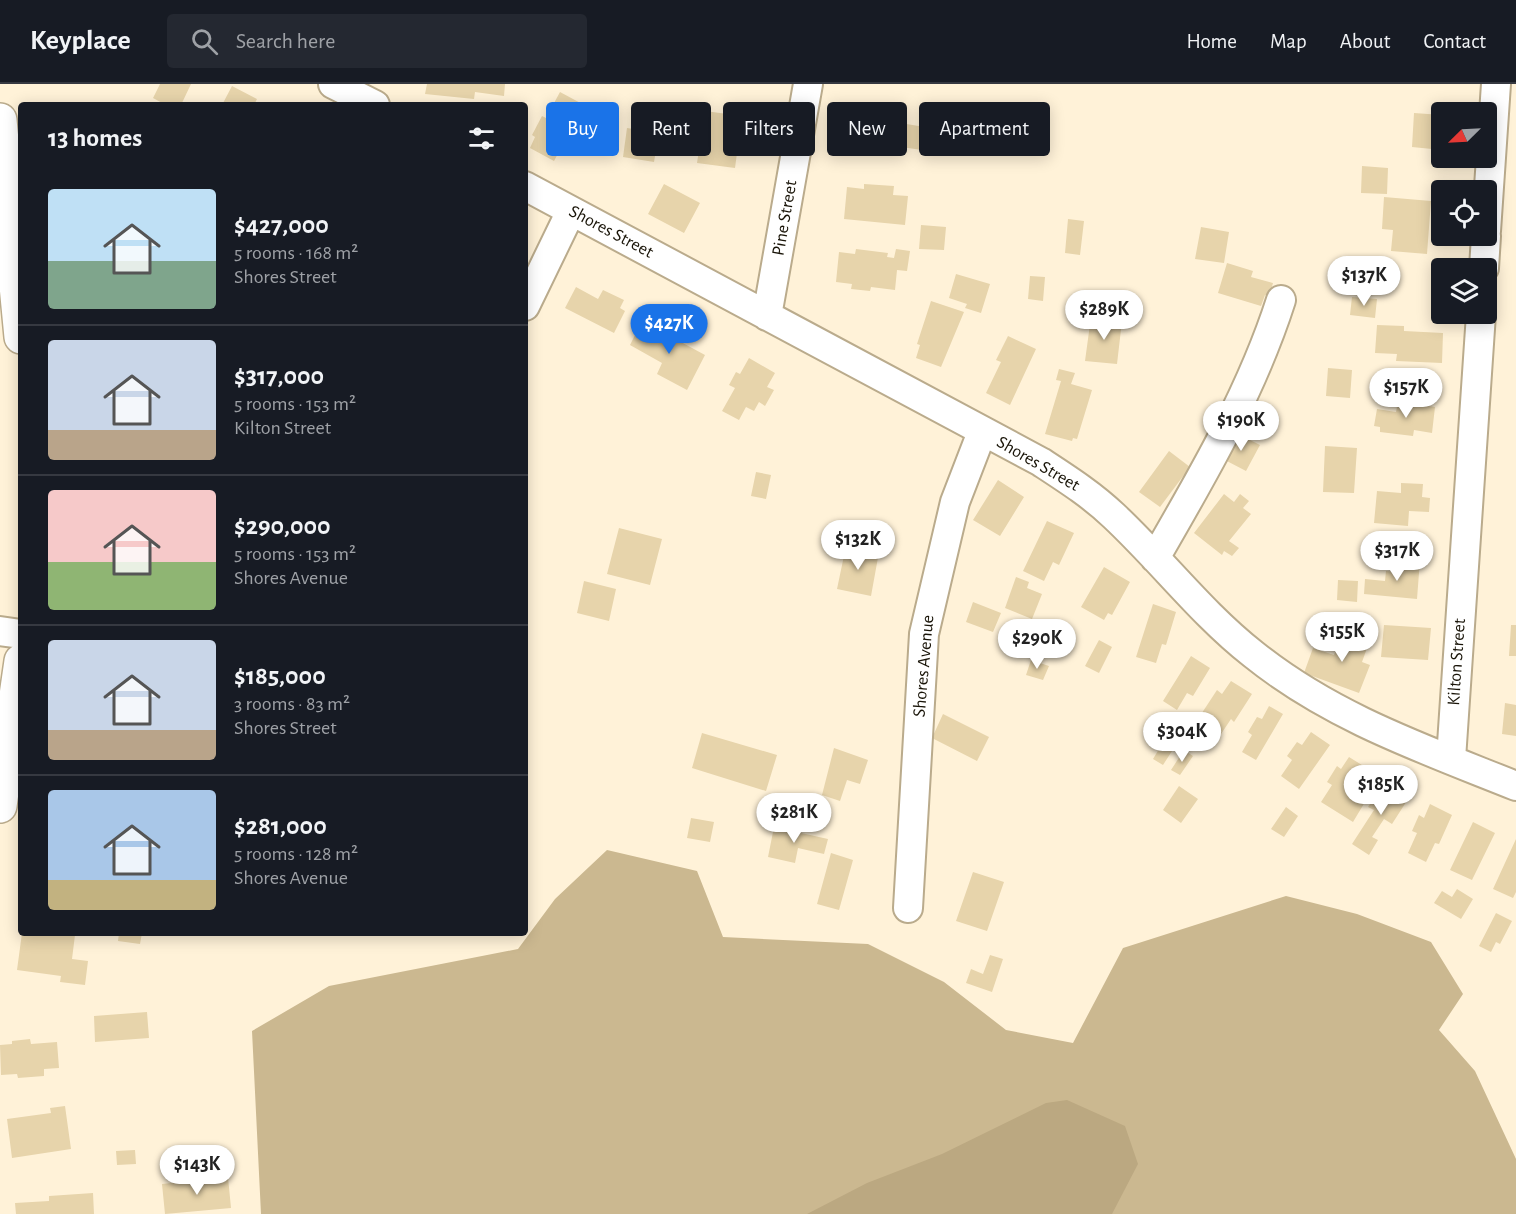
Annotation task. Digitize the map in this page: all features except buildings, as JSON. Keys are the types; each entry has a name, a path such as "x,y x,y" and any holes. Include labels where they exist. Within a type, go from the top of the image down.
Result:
{"main road":[{"path":"0,120 8,300 18,328"},
{"path":"0,806 18,693"}],"street":[{"path":"333,84 374,97"},
{"name":"Pine Street","path":"767,316 808,84"},
{"path":"1497,84 1504,148 1497,180"},
{"name":"Shores Street","path":"528,188 1041,462 1078,486 1115,517 1237,641 1286,679 1356,720 1516,786"},
{"path":"528,300 571,211"},
{"path":"1155,558 1222,437 1269,336 1281,300"},
{"name":"Kilton Street","path":"1450,759 1480,324"},
{"name":"Shores Avenue","path":"908,908 924,634 955,502 982,432"},
{"path":"0,631 18,634"}],"shaded area":[{"path":"607,850 697,871 723,937 868,944 944,982 1006,1030 1073,1043 1123,948 1286,896 1357,914 1431,942 1463,994 1439,1030 1475,1071 1516,1159 1516,1214 261,1214 252,1031 329,986 518,949 555,899"},
{"path":"1067,1100 1125,1126 1138,1164 1112,1214 807,1214 867,1183 942,1154 1046,1103"}]}
